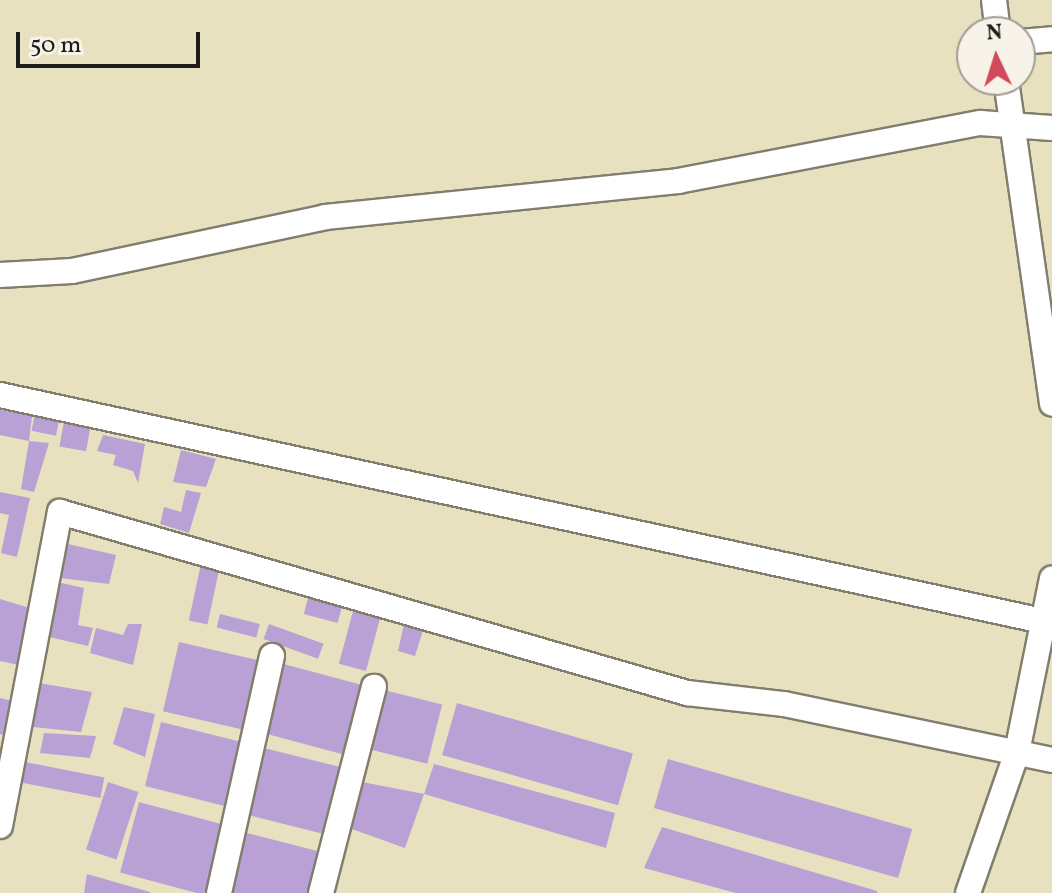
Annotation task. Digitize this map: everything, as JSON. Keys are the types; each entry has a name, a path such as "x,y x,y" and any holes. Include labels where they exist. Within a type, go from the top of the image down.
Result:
{"street":[{"path":"1009,96 1046,313 1052,404"},
{"path":"0,275 72,271 325,217 678,181 980,123 1052,128"},
{"path":"0,395 1048,622"},
{"path":"0,826 60,512 687,693 784,704 1052,760"},
{"path":"968,893 1017,752 1048,622 1052,579"},
{"path":"219,893 272,656"},
{"path":"321,893 374,687"}],"building":[{"path":"0,410 32,416 29,441 0,435"},
{"path":"35,414 59,419 56,436 31,431"},
{"path":"64,421 91,426 86,451 59,447"},
{"path":"103,435 145,444 138,483 133,471 113,465 116,455 97,451"},
{"path":"29,441 49,443 34,492 21,489"},
{"path":"181,450 216,459 206,487 173,482"},
{"path":"186,490 201,493 189,533 160,524 164,507 181,512"},
{"path":"0,492 30,498 17,557 1,553 9,515 0,513"},
{"path":"68,544 116,555 109,584 60,578"},
{"path":"203,554 222,558 207,624 189,621"},
{"path":"57,582 84,588 78,625 93,628 88,646 45,636"},
{"path":"311,587 345,596 338,623 304,614"},
{"path":"0,599 33,609 23,666 0,661"},
{"path":"356,600 383,607 366,671 339,664"},
{"path":"220,614 260,624 256,638 217,628"},
{"path":"405,619 425,624 415,656 398,651"},
{"path":"128,624 142,624 133,665 90,653 96,628 123,635"},
{"path":"269,624 324,644 318,659 264,639"},
{"path":"179,642 263,661 247,731 163,711"},
{"path":"280,663 363,685 344,755 261,733"},
{"path":"33,682 92,692 81,732 23,726"},
{"path":"380,689 442,704 427,764 365,748"},
{"path":"0,698 17,702 10,737 0,734"},
{"path":"457,703 633,753 618,805 442,755"},
{"path":"124,707 155,714 145,757 113,744"},
{"path":"161,722 241,742 225,806 145,786"},
{"path":"44,733 96,736 90,758 40,753"},
{"path":"260,747 343,768 327,835 243,814"},
{"path":"668,759 912,829 898,878 654,808"},
{"path":"20,761 104,777 100,798 16,782"},
{"path":"434,764 615,813 606,848 424,794"},
{"path":"357,781 424,794 405,848 349,828"},
{"path":"108,782 138,792 116,859 86,850"},
{"path":"139,802 227,826 209,893 197,893 120,873"},
{"path":"662,827 877,893 736,893 644,868"},
{"path":"239,831 321,852 309,893 227,893"},
{"path":"87,874 150,892 150,893 84,893"}]}
